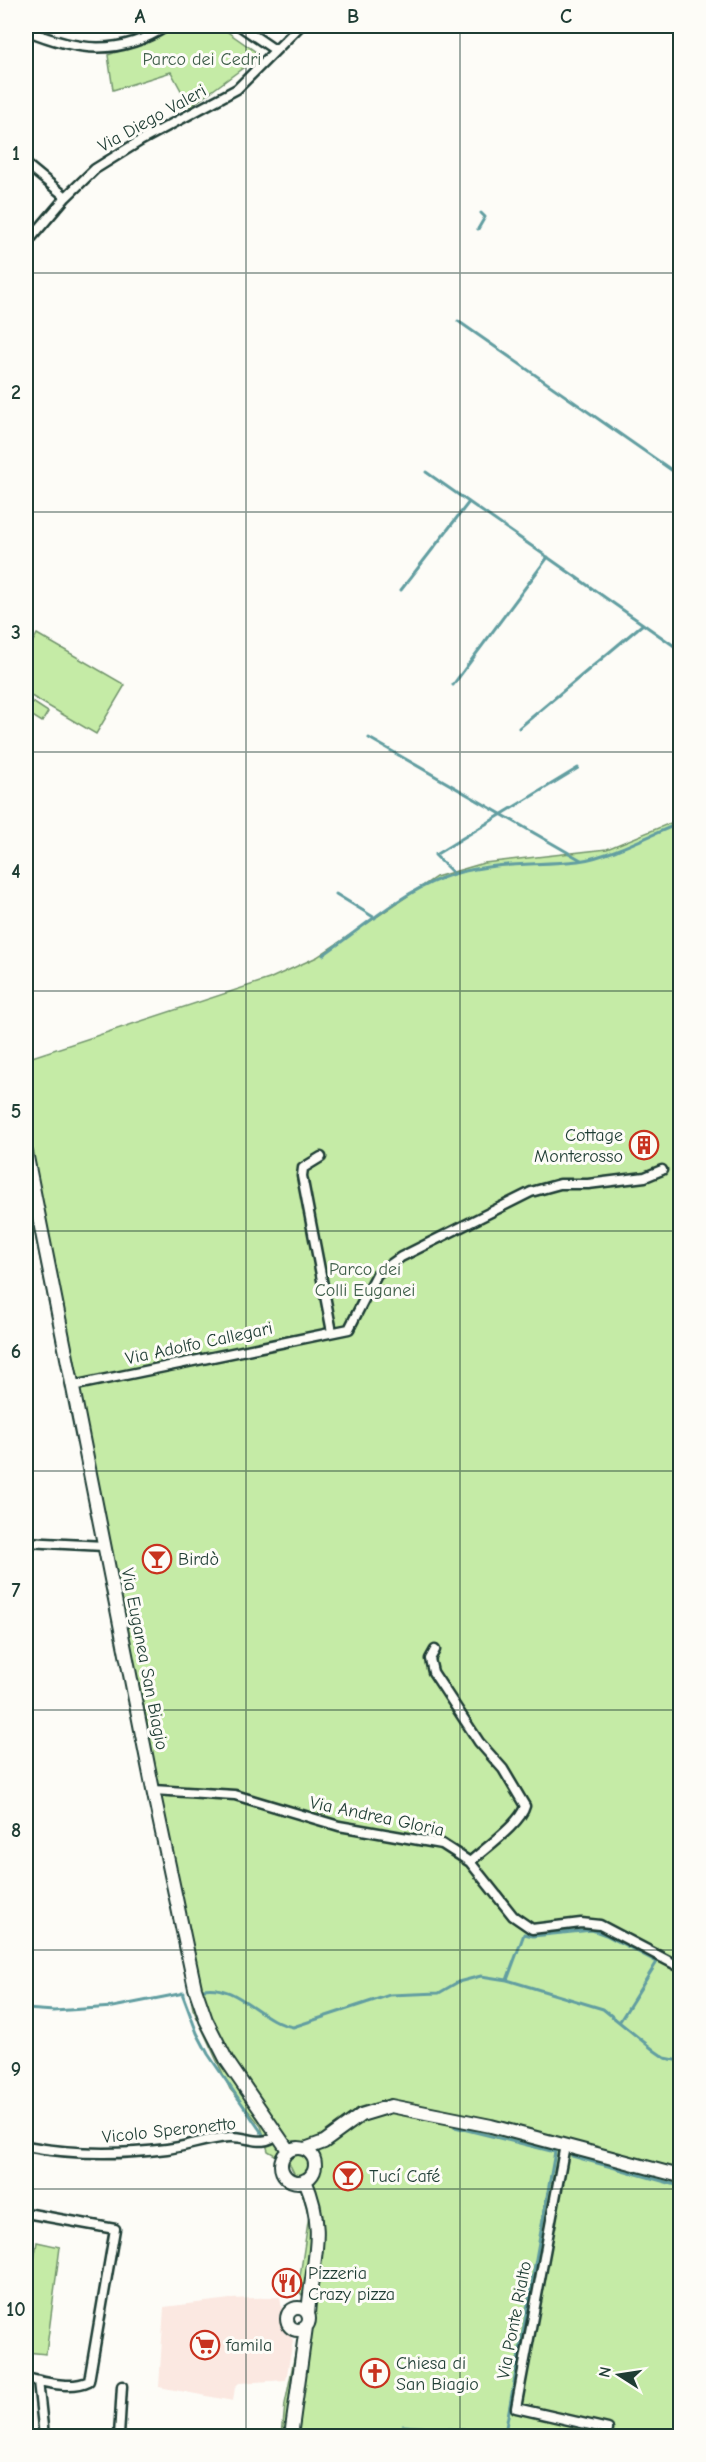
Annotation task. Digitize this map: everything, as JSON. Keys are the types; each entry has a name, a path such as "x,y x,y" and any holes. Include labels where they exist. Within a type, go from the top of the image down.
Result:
{"main road":[{"name":"Via Euganea San Biagio","path":"26,1152 153,1790 201,2007 227,2061 288,2150"},
{"path":"324,2142 314,2160 312,2174 305,2180 291,2180 283,2174 281,2160 288,2150 305,2149 324,2142 361,2115 391,2106 459,2118 681,2176"},
{"path":"305,2149 314,2160"},
{"path":"291,2436 304,2347 301,2332 304,2311 309,2299 318,2237 313,2200 305,2180"},
{"path":"301,2332 288,2326 286,2319 291,2310 304,2311"}],"street":[{"path":"26,30 63,44 109,48 149,38 167,26"},
{"path":"240,26 275,50"},
{"name":"Via Diego Valeri","path":"26,244 66,197 95,169 140,141 237,89 300,26"},
{"path":"26,164 66,197"},
{"path":"321,1157 303,1168 302,1176 332,1332"},
{"name":"Via Adolfo Callegari","path":"72,1386 349,1329 377,1274 401,1257 531,1192 560,1184 597,1183 645,1177 662,1170"},
{"path":"26,1542 104,1546"},
{"path":"435,1650 430,1659 433,1672 479,1742 503,1769 525,1806 524,1813 470,1862"},
{"name":"Via Andrea Gloria","path":"153,1790 235,1795 339,1826 442,1844 470,1862 513,1916 526,1927 532,1929 581,1923 600,1925 681,1967"},
{"name":"Vicolo Speronetto","path":"26,2146 65,2154 110,2154 169,2149 228,2137 263,2143 278,2134"},
{"name":"Via Ponte Rialto","path":"565,2145 516,2408 608,2429"},
{"path":"26,2213 115,2229 89,2381 81,2385 68,2385 26,2378"},
{"path":"39,2381 44,2436"},
{"path":"119,2436 122,2386"}],"shaded area":[{"path":"280,2297 285,2330 293,2340 286,2380 239,2383 235,2387 233,2401 159,2387 164,2307 230,2299"}],"green space":[{"name":"Parco dei Cedri","path":"169,26 219,26 256,52 247,65 190,107 171,72 113,90 108,55 150,40"},
{"path":"37,634 125,685 96,734 26,693 26,654"},
{"path":"28,699 48,712 42,722 26,712"},
{"name":"Parco dei Colli Euganei","path":"680,819 680,2436 282,2436 285,2404 306,2300 298,2290 309,2215 299,2183 289,2163 268,2151 261,2126 230,2089 193,2009 26,1190 26,1059 269,979 317,957 436,877 484,863 607,849"},
{"path":"37,2242 60,2247 46,2354 26,2352 26,2295 29,2291"}],"waterway":[{"path":"478,229 485,217 481,213"},
{"path":"458,321 680,476"},
{"path":"426,472 680,650"},
{"path":"401,590 469,502"},
{"path":"453,685 548,557"},
{"path":"519,728 643,624"},
{"path":"369,738 581,860"},
{"path":"453,873 435,855 578,768"},
{"path":"323,955 395,903 442,878 492,866 589,859 615,851 680,823"},
{"path":"336,894 375,918"},
{"path":"507,1980 524,1934 533,1936 592,1930 606,1935 657,1962 620,2021"},
{"path":"203,1989 227,1992 281,2024 293,2027 390,1995 439,1993 458,1982 481,1976 507,1980 603,2009 665,2058 680,2061"},
{"path":"182,1993 197,2033 208,2054 266,2139"},
{"path":"26,2009 54,2011 113,2007 184,1993"},
{"path":"403,2426 505,2433 555,2152 455,2127"},
{"path":"572,2156 680,2186"}],"place":[{"name":"Cottage Monterosso","path":"644,1145"},
{"name":"Birdò","path":"157,1559"},
{"name":"Tucí Café","path":"348,2176"},
{"name":"Pizzeria Crazy pizza","path":"287,2283"},
{"name":"famila","path":"205,2345"},
{"name":"Chiesa di San Biagio","path":"375,2373"}]}
